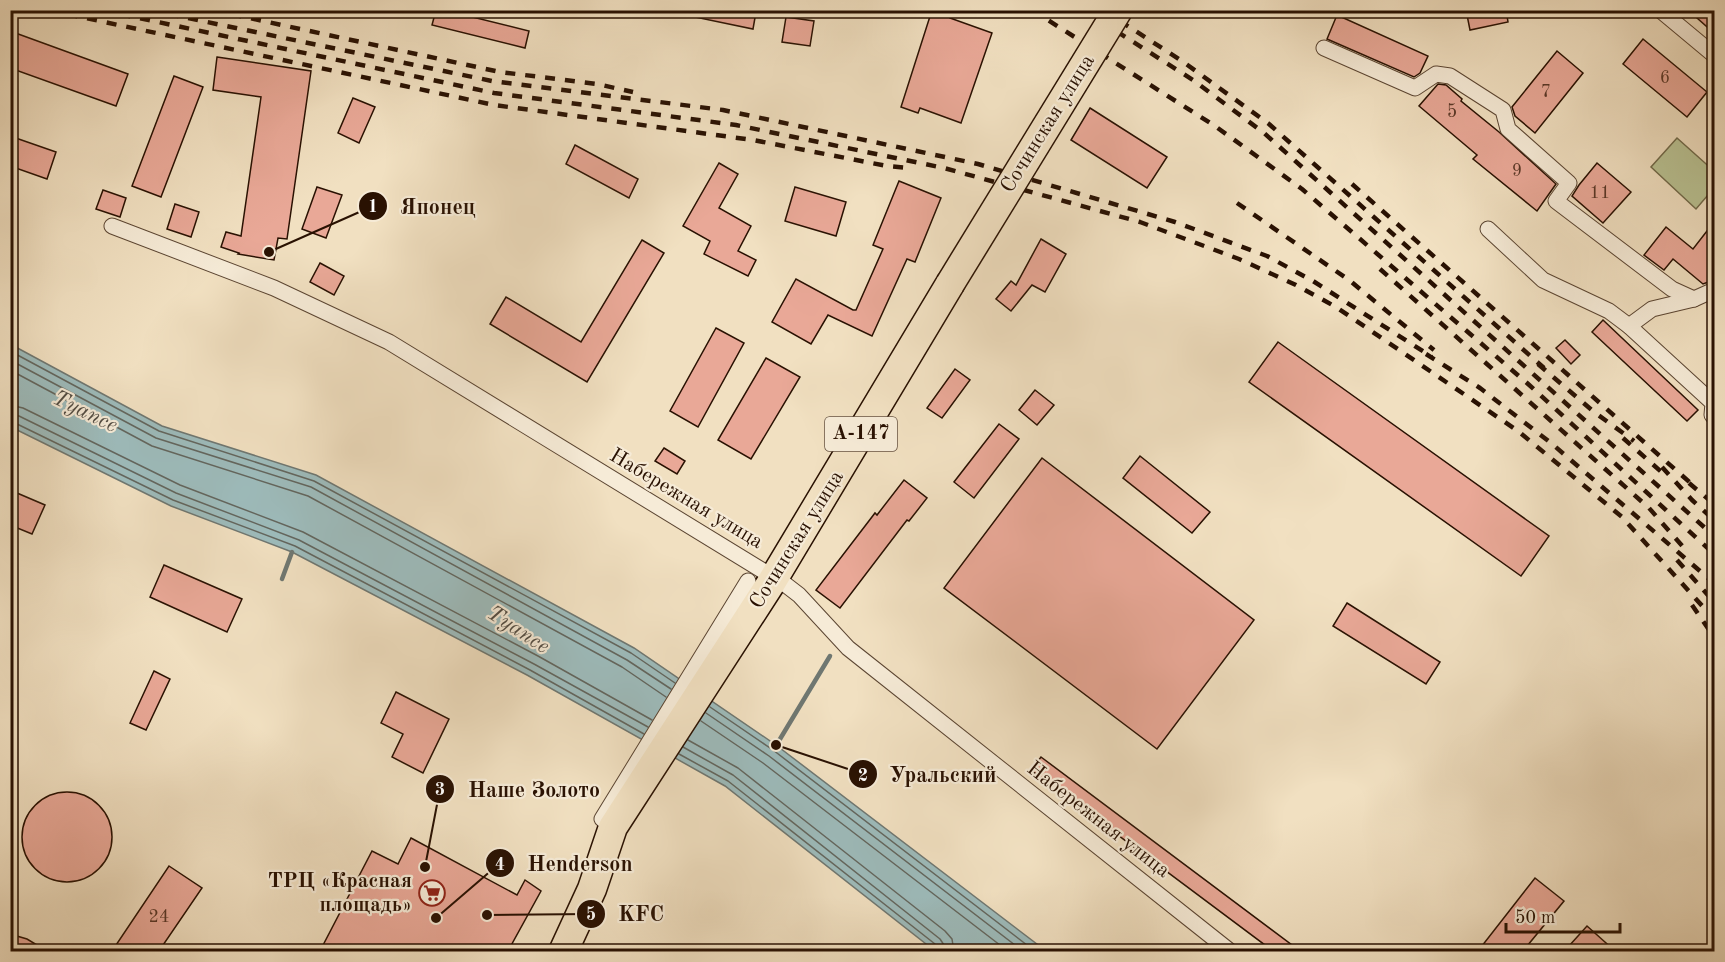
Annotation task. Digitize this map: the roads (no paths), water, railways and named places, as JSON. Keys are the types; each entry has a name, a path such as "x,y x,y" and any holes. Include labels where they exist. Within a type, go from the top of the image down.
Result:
{"highway":[{"name":"Сочинская улица","path":"563,951 592,889 607,824 765,580 1118,10"}],"street":[{"path":"1660,10 1714,56"},
{"path":"1324,48 1415,88 1436,74 1450,76 1503,110 1508,129 1569,183 1557,201 1672,290 1694,299"},
{"name":"Набережная улица","path":"112,226 274,288 389,342 765,580 799,595 848,648 1231,951"},
{"path":"1488,229 1543,280 1608,311 1629,326 1713,404 1712,415 1714,417"},
{"path":"1629,326 1652,309 1694,299 1714,291"}],"water":[{"name":"Туапсе","path":"10,344 162,426 316,475 634,648 776,745 1046,951 935,951 725,786 527,675 292,552 171,506 11,427"}],"waterway":[{"path":"282,579 292,552"},
{"path":"774,749 830,656"}],"railway":[{"path":"48,10 494,105 753,140 887,166 909,168"},
{"path":"101,10 494,93 736,125 944,168 1140,222 1239,259 1296,285 1336,307 1518,431 1622,517 1714,619"},
{"path":"149,10 492,81 723,110 978,164 1175,222 1267,256 1313,281 1432,357"},
{"path":"212,10 500,72 597,84 633,92"},
{"path":"1032,10 1215,126 1302,189 1527,383 1714,554"},
{"path":"1083,10 1193,80 1264,133 1714,536"},
{"path":"1103,10 1182,61 1269,124 1544,368"},
{"path":"1352,184 1695,487"},
{"path":"1237,203 1349,280 1434,350"},
{"path":"1380,269 1649,508 1685,549"},
{"path":"1426,354 1480,388 1551,443 1714,583"},
{"path":"1538,364 1594,412 1634,441"},
{"path":"1623,438 1666,476"},
{"path":"1662,467 1714,520"},
{"path":"1689,483 1714,504"},
{"path":"1677,560 1714,602"},
{"path":"1692,605 1714,637"}],"place":[{"name":"Японец","path":"269,252"},
{"name":"Уральский","path":"776,745"},
{"name":"Наше Золото","path":"425,867"},
{"name":"ТРЦ «Красная площадь»","path":"432,893"},
{"name":"KFC","path":"487,915"},
{"name":"Henderson","path":"436,918"}]}
